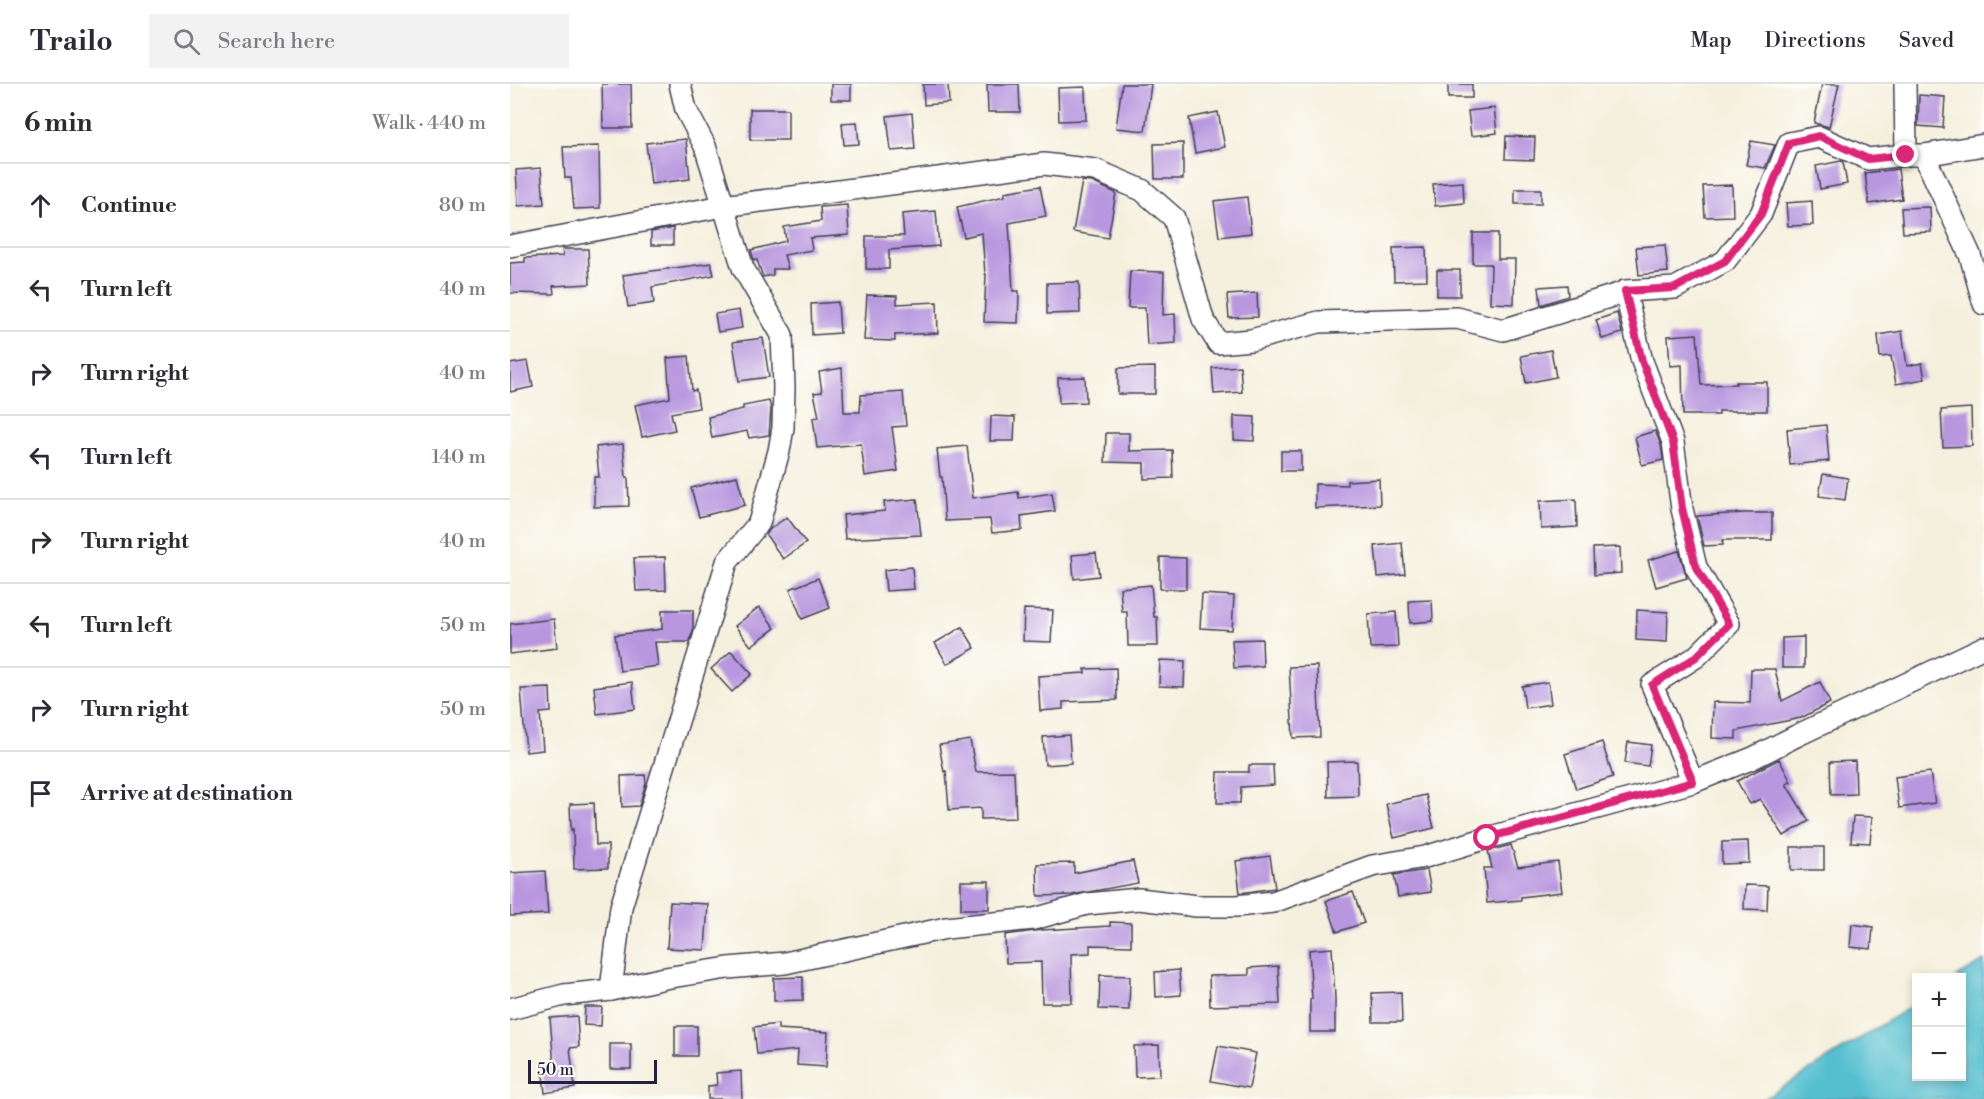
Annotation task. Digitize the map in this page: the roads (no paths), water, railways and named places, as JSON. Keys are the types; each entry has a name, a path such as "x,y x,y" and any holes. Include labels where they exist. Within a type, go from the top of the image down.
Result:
{"street":[{"path":"611,990 621,907 727,562 759,523 780,444 784,387 782,335 743,268 705,146 686,110 680,84"},
{"path":"1905,84 1915,155 1970,255 1984,304"},
{"path":"510,246 723,206 1044,164 1095,170 1142,190 1174,218 1203,319 1218,344 1251,340 1319,322 1457,318 1503,330 1625,292 1675,288 1725,261 1761,214 1789,143 1819,136 1868,159 1984,146"},
{"path":"1625,292 1642,361 1673,442 1682,508 1696,567 1729,624 1696,657 1652,685 1693,782"},
{"path":"510,1009 564,995 611,990 665,978 728,968 785,963 946,928 1034,919 1087,904 1139,899 1197,906 1237,906 1273,902 1372,867 1425,857 1693,782 1753,758 1796,735 1984,647"}],"water":[{"path":"1984,961 1984,1099 1764,1099 1912,1006 1912,1081 1966,1081 1966,973 1964,973"}]}
